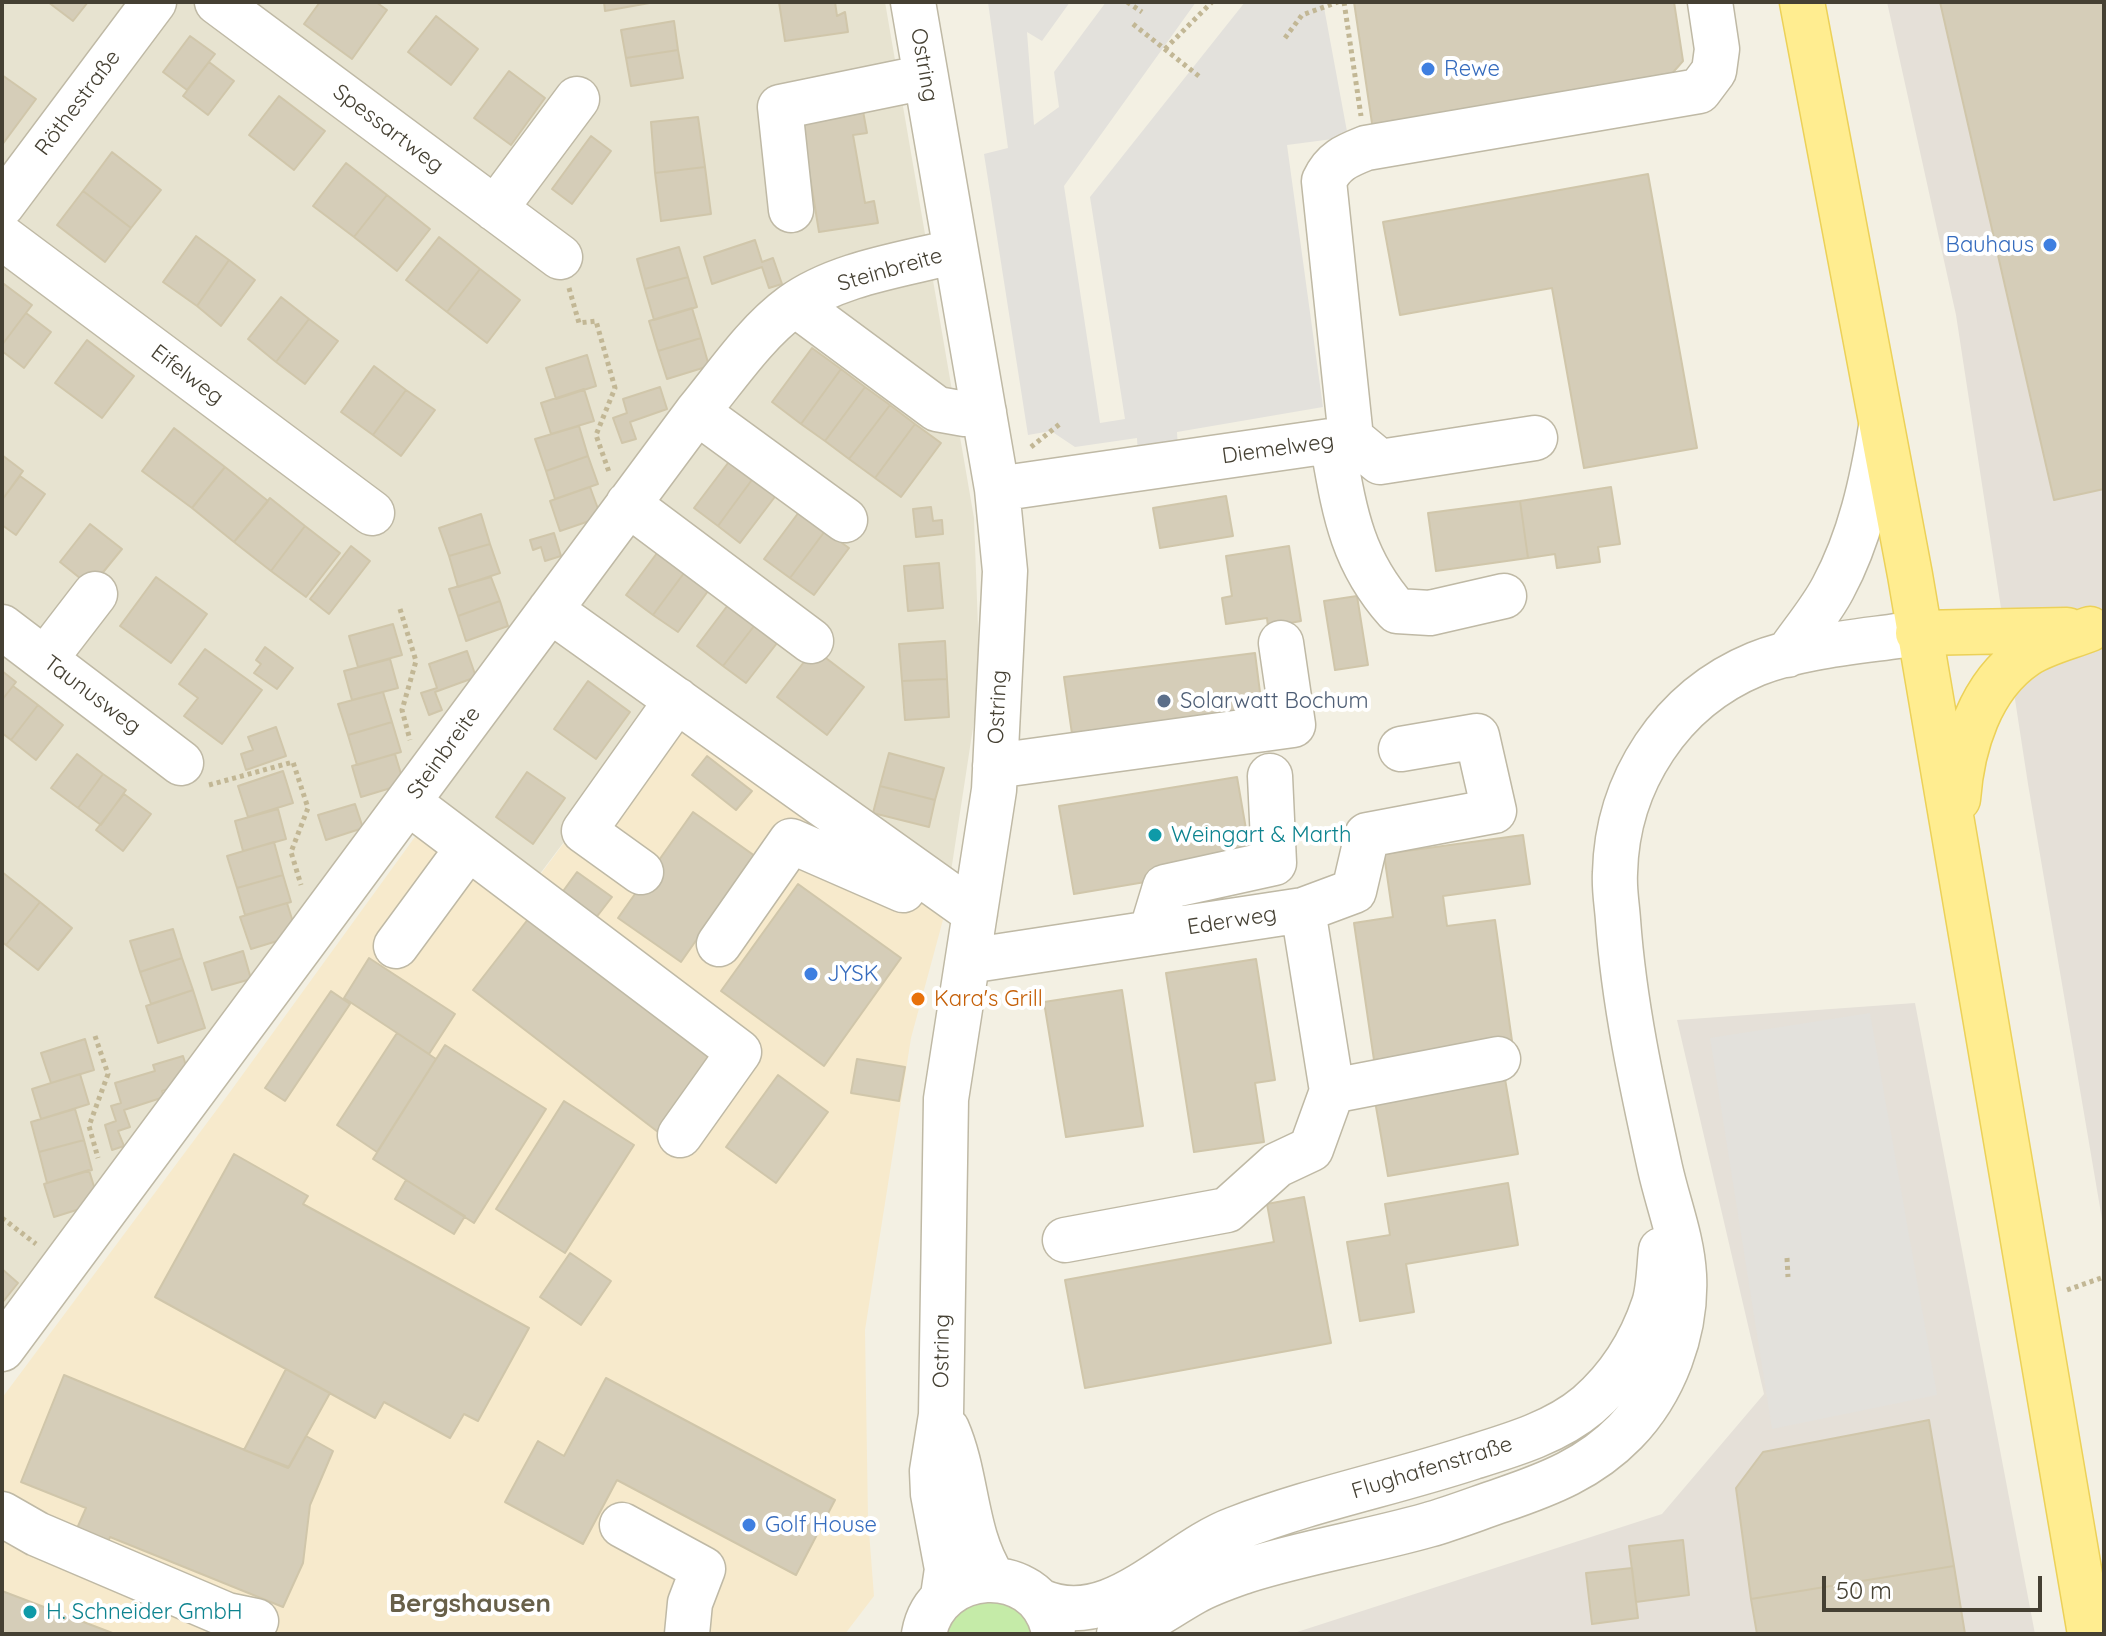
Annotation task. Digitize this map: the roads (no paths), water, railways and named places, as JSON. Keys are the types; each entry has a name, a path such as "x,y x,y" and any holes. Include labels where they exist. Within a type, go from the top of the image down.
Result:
{"main road":[{"path":"1802,2 1918,633 2090,1634"},
{"path":"1918,633 2097,630"},
{"path":"1955,849 1959,784 1966,748 1984,702 2001,678 2027,654 2097,630"}],"street":[{"name":"Röthestraße","path":"2,205 154,2"},
{"name":"Spessartweg","path":"217,2 560,257"},
{"name":"Ostring","path":"913,2 997,489 1005,571 994,790 946,1099 941,1415 932,1471 933,1494 947,1569 934,1615"},
{"name":"Diemelweg","path":"997,489 1342,439 1324,181 1331,166 1342,157 1366,148 1699,91 1714,71 1717,49 1710,2"},
{"path":"791,210 780,107 926,77"},
{"path":"495,209 577,99"},
{"name":"Eifelweg","path":"2,237 372,513"},
{"name":"Steinbreite","path":"2,1349 697,412 776,320 795,304 847,279 956,251"},
{"path":"795,304 937,409 965,414 984,412"},
{"path":"697,412 845,520"},
{"path":"1787,655 1841,573 1858,530 1873,476 1881,425"},
{"path":"1342,439 1380,462 1535,438"},
{"path":"1342,439 1343,503 1354,543 1376,588 1397,611 1430,613 1504,596"},
{"path":"626,507 811,641"},
{"path":"51,664 98,602"},
{"path":"550,610 975,913"},
{"name":"Taunusweg","path":"2,627 181,763"},
{"name":"Flughafenstraße","path":"1119,1634 1142,1625 1198,1590 1245,1572 1431,1525 1556,1481 1594,1460 1650,1404 1678,1336 1684,1277 1680,1243 1661,1172 1631,1028 1621,954 1615,872 1622,823 1635,780 1661,735 1719,684 1756,664 1787,655 1918,633"},
{"path":"995,766 1293,725 1281,643"},
{"path":"641,872 584,831 677,700"},
{"path":"1303,910 1354,891 1367,835 1494,811 1477,736 1401,749"},
{"path":"1151,933 1165,887 1274,863 1270,776"},
{"path":"415,793 468,848 739,1052 680,1135"},
{"path":"719,944 791,841 903,890 916,871"},
{"path":"396,946 468,848"},
{"name":"Ederweg","path":"968,961 1303,910 1332,1091 1311,1149 1277,1165 1227,1210 1065,1240"},
{"path":"1332,1091 1498,1059"},
{"name":"Flughafenstraße","path":"993,1578 1010,1581 1026,1589 1047,1617 1058,1609 1075,1610 1109,1603 1201,1545 1231,1530 1282,1512 1429,1472 1512,1445 1587,1406 1607,1386 1634,1350 1655,1302 1662,1239 1661,1172"},
{"name":"Ostring","path":"941,1415 962,1474 974,1541 993,1578"},
{"path":"2,1514 37,1534 227,1615 256,1621"},
{"path":"622,1525 703,1569 690,1603 687,1634"},
{"path":"934,1615 961,1584 993,1578"}],"place":[{"name":"Rewe","path":"1428,69"},
{"name":"Bauhaus","path":"2050,245"},
{"name":"Solarwatt Bochum","path":"1164,701"},
{"name":"Weingart & Marth","path":"1155,835"},
{"name":"JYSK","path":"811,974"},
{"name":"Kara's Grill","path":"918,999"},
{"name":"Golf House","path":"749,1525"},
{"name":"H. Schneider GmbH","path":"30,1612"}],"district":[{"name":"Bergshausen","path":"470,1604"}]}
